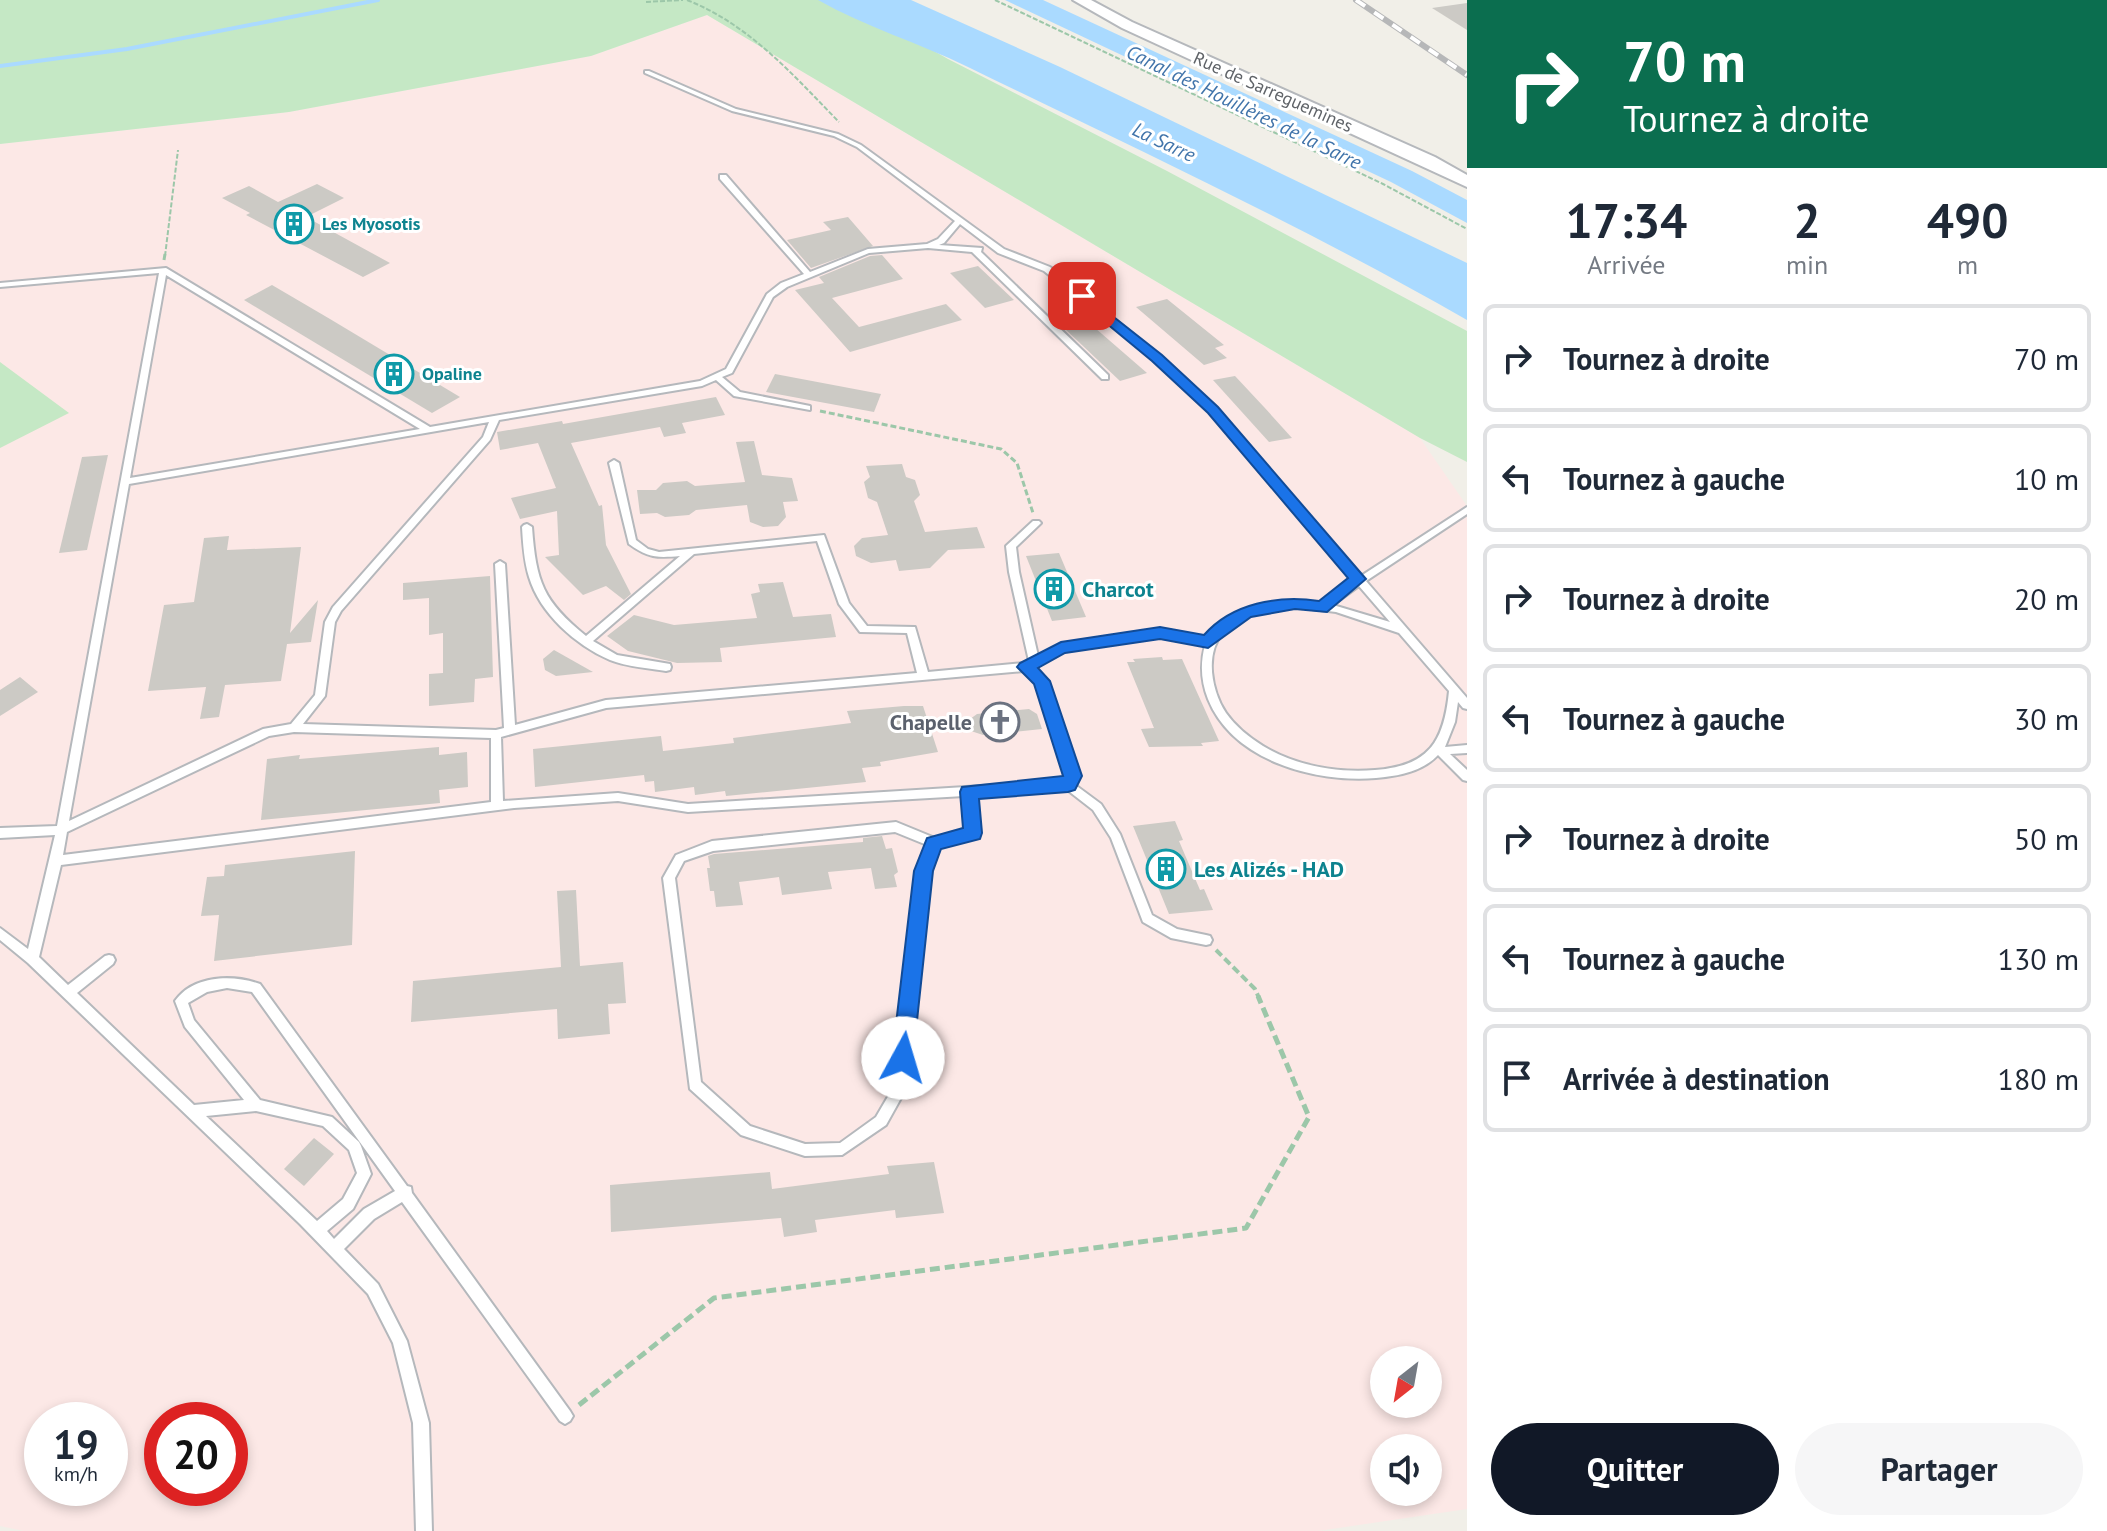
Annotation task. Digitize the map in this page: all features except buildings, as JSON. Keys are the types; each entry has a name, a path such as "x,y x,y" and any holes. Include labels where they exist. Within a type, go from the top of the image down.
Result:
{"street":[{"name":"Rue de Sarreguemines","path":"1080,0 1127,25 1429,161 1467,182"}],"lane":[{"path":"647,72 734,110 844,139 878,159 1001,251 1047,269 1157,358 1213,410 1467,705"},
{"path":"723,177 808,274"},
{"path":"928,246 941,241 959,221"},
{"path":"124,482 669,390 729,371 770,296 808,274 868,251 928,246 1001,251"},
{"path":"975,250 1105,377"},
{"path":"0,285 163,270 429,430"},
{"path":"32,959 56,861 163,270"},
{"path":"717,377 737,394 807,408"},
{"path":"294,728 320,696 330,622 337,609 487,438 495,419"},
{"path":"614,463 632,542 645,551 659,555 821,537 844,604 864,629 911,630 923,674"},
{"path":"1322,608 1358,579 1376,572 1467,510"},
{"path":"1036,523 1011,546 1014,572 1030,663 1042,681 1072,776 1068,785"},
{"path":"527,527 529,564 535,588 562,623 586,642 615,658 666,667"},
{"path":"586,642 691,552"},
{"path":"500,564 510,730"},
{"path":"1402,630 1322,608 1295,604 1246,612 1221,627 1208,642 1205,666 1210,692 1225,720 1262,751 1311,770 1354,777 1407,771 1440,751 1467,749"},
{"path":"0,833 61,830 267,732 294,728 496,734 606,704 1030,663 1061,648 1160,633 1208,642"},
{"path":"1440,751 1452,717 1454,690"},
{"path":"496,734 497,806"},
{"path":"1440,751 1467,777"},
{"path":"56,861 497,806 618,797 688,808 1068,785 1097,807 1116,837 1147,918 1175,934 1206,940"},
{"path":"934,843 924,871 899,1089 881,1121 842,1149 805,1150 746,1131 695,1085 669,878 680,858 712,846 896,827 934,843 973,833 969,792"},
{"path":"0,933 32,959 192,1111 373,1289 400,1341 421,1423 424,1531"},
{"path":"68,993 109,960"},
{"path":"256,1105 189,1023 181,1001 191,991 241,980 256,988 565,1416"},
{"path":"192,1111 256,1105 327,1121 354,1146 364,1174 348,1204 316,1231"},
{"path":"334,1249 369,1214 406,1192"}],"path":[{"path":"646,2 685,0 703,5 767,51 849,131 844,139"},
{"path":"995,0 1383,184 1467,229"},
{"path":"163,270 178,150"},
{"path":"807,408 1001,449 1017,463 1036,523"},
{"path":"565,1416 714,1298 1246,1228 1309,1117 1255,989 1206,940"}],"shaded area":[{"path":"707,15 1420,438 1467,506 1467,1509 1318,1531 24,1531 0,1526 0,144 289,112 591,56"}],"green space":[{"path":"0,0 845,0 948,59 1167,171 1467,331 1467,462 1420,438 707,15 591,56 289,112 0,144"},
{"path":"0,362 69,413 0,448"}],"water":[{"name":"La Sarre","path":"818,0 911,0 1060,67 1467,263 1467,320 1220,189 968,67"},
{"name":"Canal des Houillères de la Sarre","path":"1005,0 1043,0 1412,171 1467,200 1467,223 1391,182"}],"waterway":[{"path":"0,66 127,49 378,0"}],"railway":[{"path":"1356,0 1467,75"}],"place":[{"name":"Les Myosotis","path":"294,224"},
{"name":"Opaline","path":"394,374"},
{"name":"Charcot","path":"1054,589"},
{"name":"Chapelle","path":"1000,722"},
{"name":"Les Alizés - HAD","path":"1166,869"}],"route":[{"path":"903,1058 924,871 934,843 973,833 969,792 1041,784 1068,785 1072,776 1042,681 1026,667 1061,648 1160,633 1208,642 1221,627 1246,612 1295,604 1322,608 1358,579 1213,410 1157,358 1082,296"}]}
